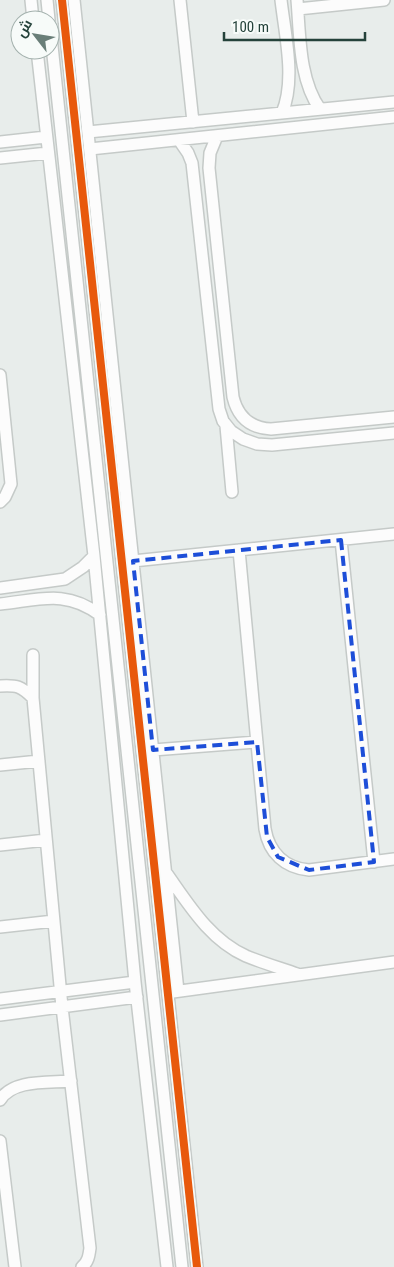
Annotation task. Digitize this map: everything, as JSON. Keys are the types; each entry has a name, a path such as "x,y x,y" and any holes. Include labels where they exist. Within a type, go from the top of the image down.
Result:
{"street":[{"path":"62,0 141,689 173,992 197,1267"},
{"path":"74,0 133,561 141,689 153,750 166,873 173,992"},
{"path":"180,0 193,122"},
{"path":"281,0 289,74 289,90 282,113"},
{"path":"320,109 308,88 304,73 297,4 384,0"},
{"path":"65,28 77,27"},
{"path":"38,60 94,556 135,982 167,1267"},
{"path":"54,60 182,1267"},
{"path":"289,90 298,93 308,88"},
{"path":"88,132 394,102"},
{"path":"90,149 394,117"},
{"path":"217,136 209,161 233,397 240,416 258,428 271,429 394,416"},
{"path":"0,142 46,137"},
{"path":"178,140 188,153 192,163 219,409 226,426 232,492"},
{"path":"0,158 48,153"},
{"path":"192,163 200,158 209,161"},
{"path":"0,375 11,484 6,497 0,502"},
{"path":"226,426 243,439 265,445 394,432"},
{"path":"133,561 394,534"},
{"path":"341,540 374,862"},
{"path":"238,550 269,844 278,857 289,865 309,870 394,859"},
{"path":"0,588 65,579 83,567 94,556"},
{"path":"27,585 30,601"},
{"path":"0,604 59,597 68,598 84,605 100,616"},
{"path":"33,655 33,698 62,1007 90,1248 89,1257 86,1264 82,1267"},
{"path":"0,686 9,685 23,688 33,698"},
{"path":"153,750 257,742"},
{"path":"0,765 39,761"},
{"path":"0,845 46,840"},
{"path":"166,873 200,919 226,943 245,955 299,974"},
{"path":"0,926 54,921"},
{"path":"153,995 394,962"},
{"path":"0,999 135,982"},
{"path":"0,1015 137,997"},
{"path":"2,1095 18,1085 71,1081"},
{"path":"0,1141 15,1267"}],"highlighted area":[{"path":"341,540 374,862 309,870 278,857 267,837 257,742 153,750 133,561"}],"cycle path":[{"path":"62,0 197,1267"}]}
